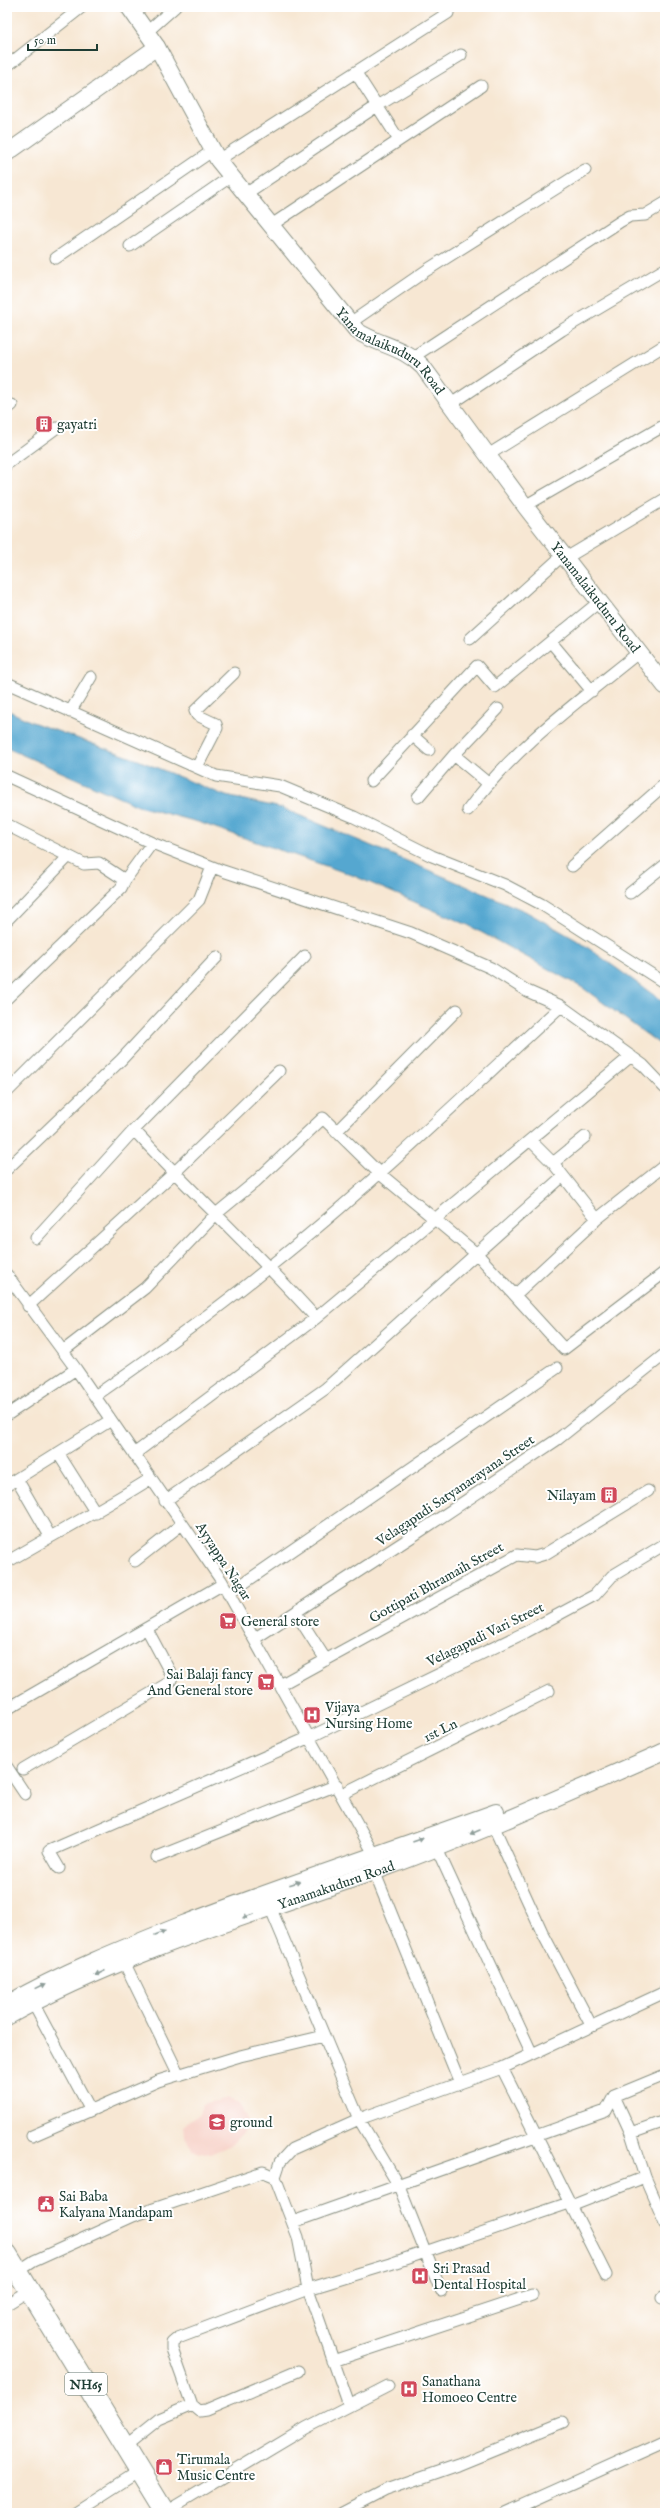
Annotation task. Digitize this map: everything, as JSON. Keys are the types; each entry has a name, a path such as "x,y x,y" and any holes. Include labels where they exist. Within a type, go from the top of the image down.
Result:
{"highway":[{"name":"NH65","path":"7,2254 12,2273 14,2300 74,2375 124,2448 165,2513"},
{"name":"NH65","path":"12,2273 74,2375 151,2513"}],"street":[{"path":"7,66 82,7"},
{"name":"Yanamalaikuduru Road","path":"129,7 148,30 215,156 244,195 350,323 368,339 402,350 413,357 451,404 524,506 638,653 662,677"},
{"path":"148,30 175,7"},
{"path":"56,258 215,156 356,73 448,13"},
{"path":"9,149 157,47"},
{"path":"244,195 377,106 461,55"},
{"path":"356,73 398,140"},
{"path":"270,226 480,86"},
{"path":"350,323 427,270 585,170"},
{"path":"130,246 230,177"},
{"path":"413,357 626,219 645,215 665,203"},
{"path":"451,404 562,330 665,269"},
{"path":"488,455 665,345"},
{"path":"524,506 665,425"},
{"path":"7,464 56,428"},
{"path":"470,640 564,557 665,499"},
{"path":"371,781 477,666 495,687 599,602"},
{"path":"551,642 592,691"},
{"path":"468,810 489,784 532,742 638,653"},
{"path":"197,767 217,728 216,724 197,715 195,711 234,673"},
{"path":"70,712 91,677"},
{"path":"7,683 216,776 280,786 354,817 432,856 505,885 541,904 665,983"},
{"path":"418,797 454,755 498,709"},
{"path":"412,735 429,750"},
{"path":"454,755 489,784"},
{"path":"7,776 152,843 212,867 411,933 491,968 527,991 561,1006 644,1065 665,1088"},
{"path":"572,866 665,784"},
{"path":"7,825 84,864 99,863 125,880"},
{"path":"7,998 121,888 125,880 152,843"},
{"path":"7,920 68,857"},
{"path":"630,893 665,865"},
{"path":"7,1092 199,900 212,867"},
{"path":"36,1238 134,1130 305,956"},
{"path":"7,1170 121,1060 217,957"},
{"path":"95,1396 181,1336 270,1266 379,1173 561,1006"},
{"path":"336,1132 457,1010"},
{"path":"134,1454 316,1318 631,1056"},
{"path":"28,1306 174,1174 278,1070"},
{"path":"63,1352 145,1288 216,1214 255,1182 323,1118 379,1173 478,1255 564,1349 665,1272"},
{"path":"134,1130 174,1174 270,1266 316,1318"},
{"path":"553,1163 585,1137"},
{"path":"530,1140 553,1163 598,1219"},
{"path":"515,1294 598,1219 665,1165"},
{"path":"166,1501 325,1389 478,1255 564,1176"},
{"name":"Ayyappa Nagar","path":"7,1275 28,1306 95,1396 226,1589 340,1789 377,1865 460,2083"},
{"name":"Velagapudi Satyanarayana Street","path":"254,1639 296,1613 558,1439 665,1354"},
{"path":"7,1709 147,1629 226,1589 557,1368"},
{"path":"7,1415 76,1369"},
{"path":"7,1485 111,1420"},
{"path":"58,1453 96,1513"},
{"path":"17,1479 50,1536"},
{"path":"7,1562 50,1536 96,1513 150,1479"},
{"name":"Gottipati Bhramaih Street","path":"280,1685 517,1555 525,1554 535,1557 545,1554 648,1490"},
{"path":"135,1561 182,1524"},
{"name":"Velagapudi Vari Street","path":"59,1868 49,1851 310,1737 526,1632 588,1599 601,1590 612,1576 665,1544"},
{"path":"296,1613 326,1660"},
{"path":"23,1769 170,1682 170,1672 147,1629"},
{"name":"1st Ln","path":"157,1856 289,1802 340,1789 550,1691"},
{"name":"Yanamakuduru Road","path":"7,2017 33,2003 124,1962 271,1908 377,1865 665,1741"},
{"name":"Yanamakuduru Road","path":"7,2004 72,1971 142,1940 262,1894 437,1849 665,1752"},
{"path":"7,1767 25,1794"},
{"path":"493,1825 542,1932 591,2025"},
{"path":"437,1849 532,2054"},
{"path":"262,1894 271,1908 359,2119 399,2186 427,2252 441,2291"},
{"path":"124,1962 179,2075"},
{"path":"349,2405 308,2290 298,2236 275,2176 280,2162 292,2149 359,2119 502,2068 591,2025 665,1992"},
{"path":"33,2003 90,2109"},
{"path":"32,2136 133,2091 179,2075 240,2056 324,2036"},
{"path":"502,2068 606,2275"},
{"path":"293,2222 399,2186 606,2111 614,2096 665,2075"},
{"path":"614,2096 631,2133 644,2177 661,2207 665,2223"},
{"path":"631,2133 665,2121"},
{"path":"12,2273 34,2261 133,2216 263,2172 275,2176"},
{"path":"298,2371 206,2410 198,2410 192,2405 172,2350 174,2340 308,2290 570,2205 644,2177"},
{"path":"333,2361 532,2296"},
{"path":"165,2513 306,2428 388,2386"},
{"path":"124,2448 159,2419 192,2405"},
{"path":"342,2513 386,2490 458,2465 563,2422"},
{"path":"505,2513 665,2441"},
{"path":"74,2513 130,2477"}],"shaded area":[{"name":"ground","path":"229,2098 239,2104 247,2119 243,2132 231,2145 210,2154 193,2150 184,2136 183,2126 199,2115 202,2104"}],"water":[{"path":"7,710 32,722 138,760 226,796 282,808 525,911 580,942 665,1003 665,1048 583,988 468,925 352,875 198,822 138,806 7,748"}],"place":[{"name":"gayatri","path":"44,424"},
{"name":"Nilayam","path":"609,1495"},
{"name":"General store","path":"228,1621"},
{"name":"Sai Balaji fancy And General store","path":"266,1682"},
{"name":"Vijaya Nursing Home","path":"312,1715"},
{"name":"ground","path":"217,2122"},
{"name":"Sai Baba Kalyana Mandapam","path":"46,2204"},
{"name":"Sri Prasad Dental Hospital","path":"420,2276"},
{"name":"Sanathana Homoeo Centre","path":"409,2389"},
{"name":"Tirumala Music Centre","path":"164,2467"}]}
